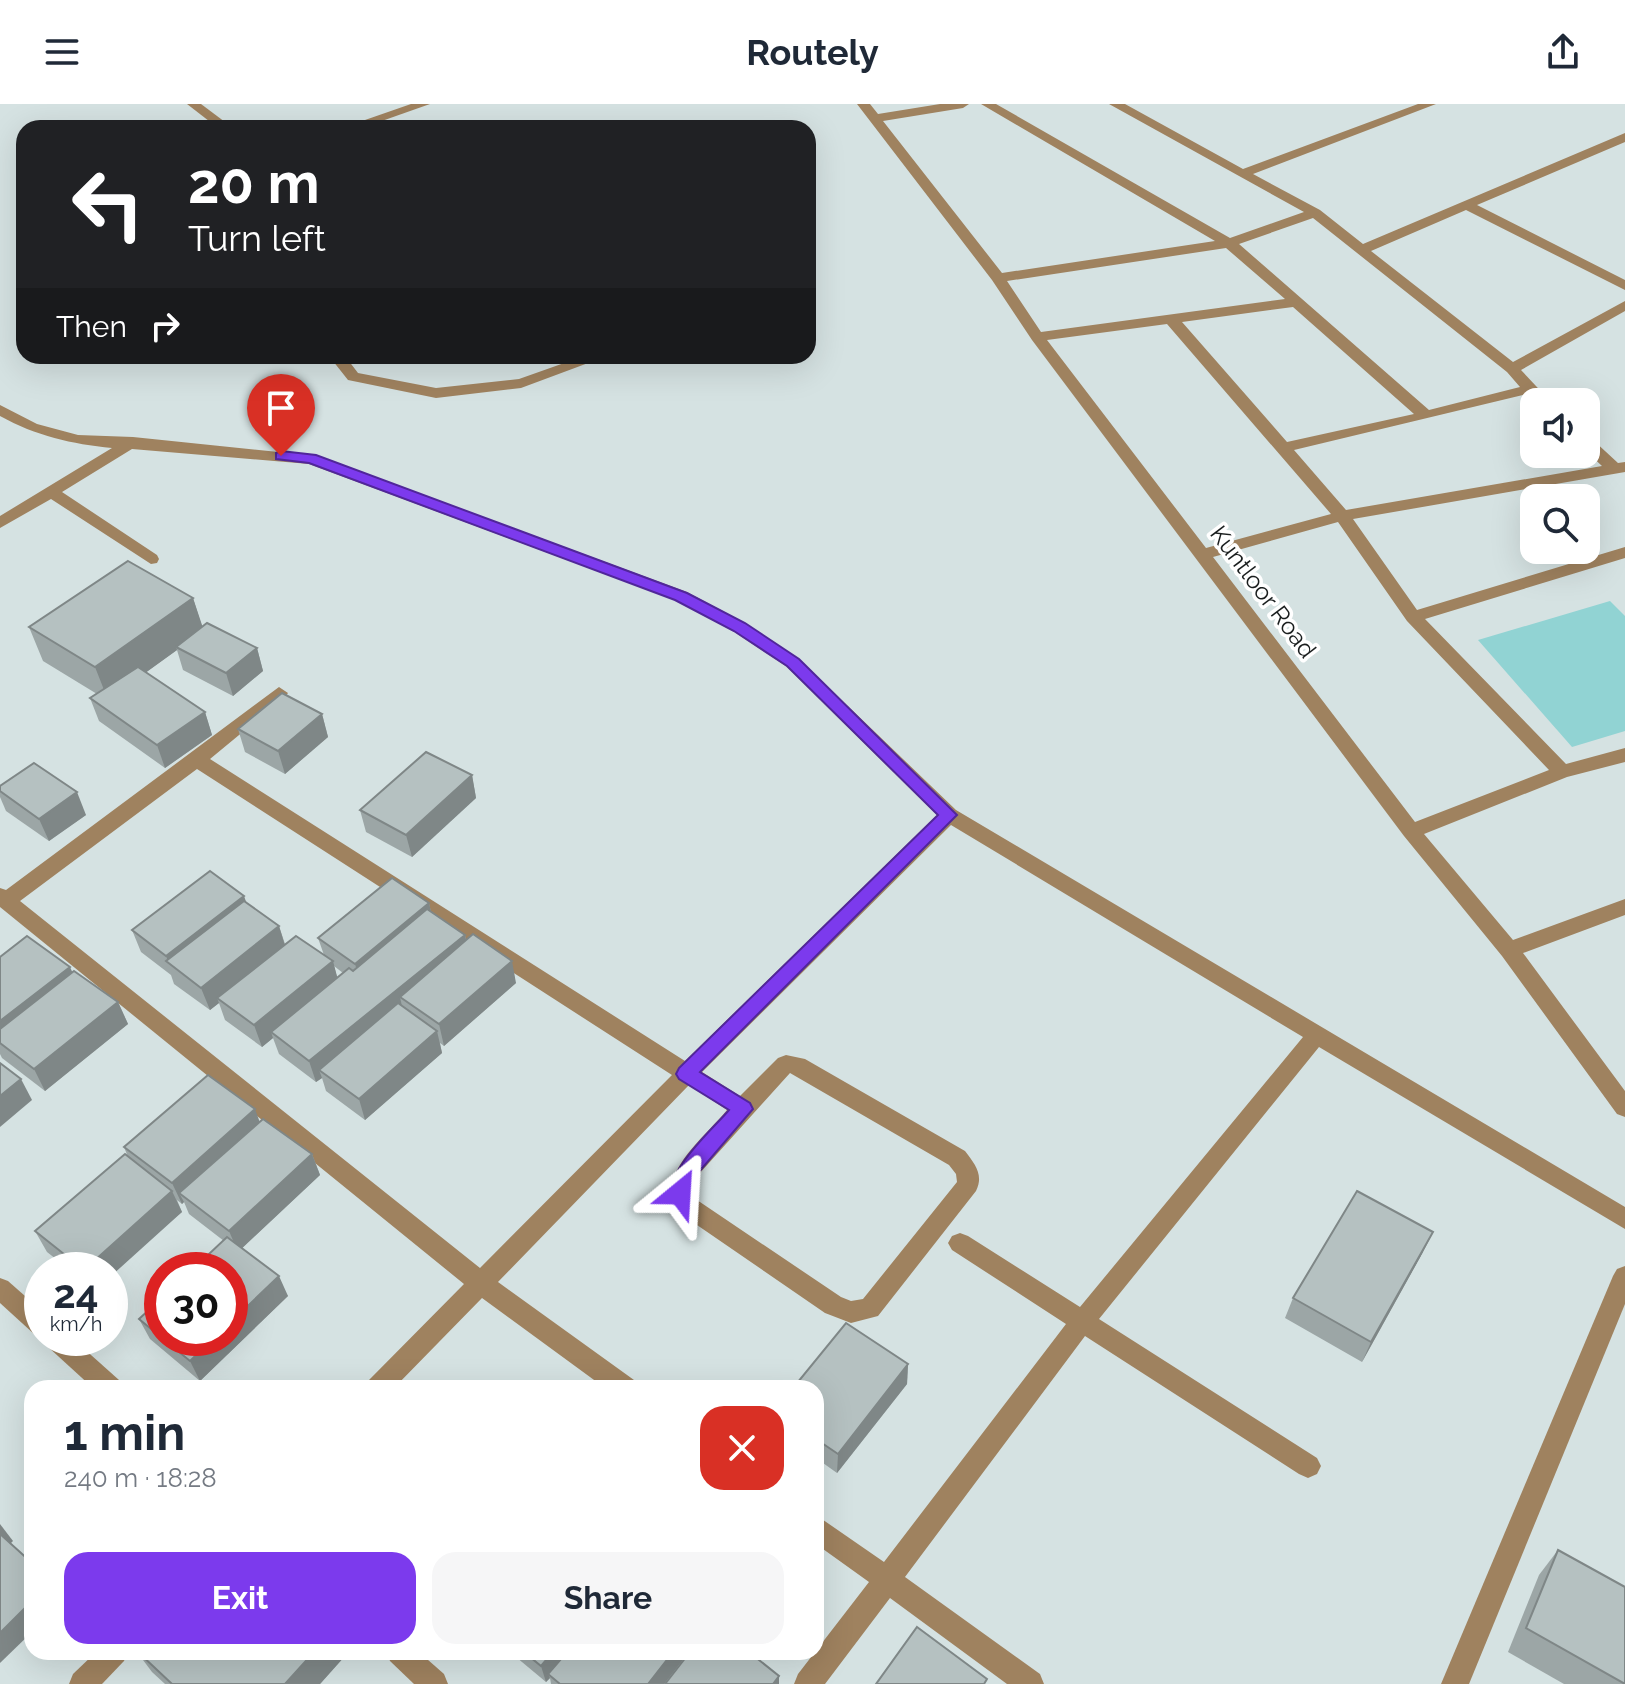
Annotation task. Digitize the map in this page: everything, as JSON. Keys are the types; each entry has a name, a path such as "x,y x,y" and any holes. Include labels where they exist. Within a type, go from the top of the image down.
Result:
{"street":[{"path":"193,104 215,120"},
{"path":"374,120 424,104"},
{"name":"Kuntloor Road","path":"863,104 998,278 1037,337 1411,831 1509,950 1625,1108"},
{"path":"873,119 963,104"},
{"path":"987,104 1229,243 1426,416"},
{"path":"1115,104 1315,213 1512,369 1529,388"},
{"path":"1241,174 1430,104"},
{"path":"1361,250 1625,137"},
{"path":"1466,205 1625,286"},
{"path":"998,278 1229,243 1315,213"},
{"path":"1037,337 1298,302"},
{"path":"1512,369 1625,305"},
{"path":"1172,320 1342,516 1413,617 1562,772"},
{"path":"343,364 353,377 436,393 521,383 576,364"},
{"path":"1283,448 1520,392"},
{"path":"0,410 31,427 77,440 133,442 311,459 681,596 739,627 793,663 949,815 1625,1219"},
{"path":"0,523 133,442"},
{"path":"1600,453 1619,467"},
{"path":"1202,555 1342,516 1619,467"},
{"path":"51,492 151,559"},
{"path":"1413,617 1625,552"},
{"path":"279,693 197,760 3,898 482,1284 614,1380"},
{"path":"1411,831 1562,772 1625,755"},
{"path":"197,760 743,1109"},
{"path":"386,1380 686,1074 949,815"},
{"path":"1509,950 1625,907"},
{"path":"808,1684 1081,1323 1316,1036"},
{"path":"786,1064 797,1065 957,1158 967,1171 968,1184 870,1308 851,1312 833,1305 689,1207 680,1193 682,1181 691,1167 743,1109 775,1072 786,1064"},
{"path":"960,1243 1308,1466"},
{"path":"1455,1684 1625,1276"},
{"path":"0,1288 24,1310"},
{"path":"75,1356 101,1380"},
{"path":"824,1534 1030,1684"},
{"path":"83,1684 107,1660"},
{"path":"408,1660 434,1684"}],"shaded area":[{"path":"1610,601 1625,616 1625,731 1572,747 1478,640"}],"building":[{"path":"128,561 193,598 95,667 29,627"},
{"path":"207,623 257,648 226,673 176,647"},
{"path":"138,667 205,712 157,745 90,698"},
{"path":"282,693 322,714 278,751 238,729"},
{"path":"426,752 472,775 406,835 360,810"},
{"path":"34,763 77,792 39,819 0,791 0,786"},
{"path":"210,871 244,896 166,956 132,930"},
{"path":"392,878 429,903 355,964 318,938"},
{"path":"244,901 279,926 201,988 166,961"},
{"path":"427,909 465,935 309,1061 271,1032 349,968 353,971"},
{"path":"473,934 512,961 439,1024 400,997"},
{"path":"27,936 70,967 0,1021 0,957"},
{"path":"296,936 333,961 254,1025 217,998"},
{"path":"74,971 118,1002 34,1069 0,1043 0,1029"},
{"path":"398,1003 437,1031 359,1099 319,1070"},
{"path":"0,1063 21,1079 0,1096"},
{"path":"208,1075 255,1109 172,1183 124,1147"},
{"path":"263,1119 312,1154 229,1231 179,1193"},
{"path":"125,1154 172,1191 104,1252 61,1252 35,1231"},
{"path":"1357,1191 1433,1232 1371,1342 1293,1298"},
{"path":"227,1237 247,1252 211,1252"},
{"path":"248,1253 279,1276 248,1306"},
{"path":"846,1323 908,1364 838,1454 824,1444 824,1380 800,1380"},
{"path":"0,1534 24,1556 24,1609 0,1633"},
{"path":"1558,1550 1625,1587 1625,1684 1526,1628"},
{"path":"917,1627 987,1679 984,1684 876,1684"},
{"path":"146,1660 307,1660 285,1684 172,1684"},
{"path":"560,1660 667,1660 648,1684 560,1684 548,1674"},
{"path":"684,1660 759,1660 779,1676 773,1684 665,1684"}],"route":[{"path":"281,456 311,459 681,596 739,627 793,663 949,815 686,1074 743,1109 691,1167 682,1181 680,1193"}]}
